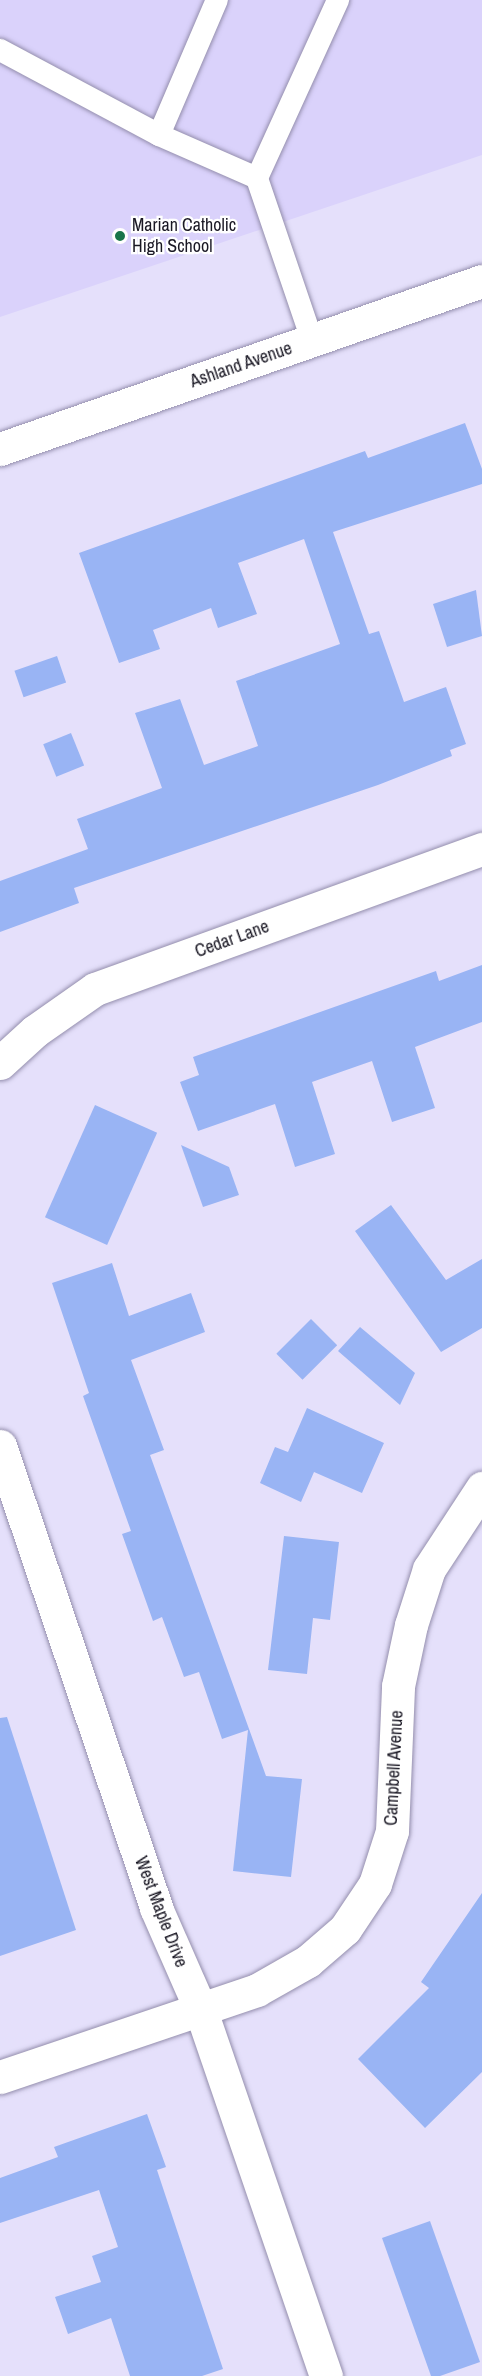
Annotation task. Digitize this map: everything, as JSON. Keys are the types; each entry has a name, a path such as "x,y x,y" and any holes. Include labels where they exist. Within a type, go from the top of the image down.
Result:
{"street":[{"name":"Ashland Avenue","path":"0,449 482,281"},
{"name":"Cedar Lane","path":"0,1063 35,1031 95,988 482,849"},
{"name":"West Maple Drive","path":"0,1446 156,1908 200,2008 326,2376"},
{"name":"Campbell Avenue","path":"0,2077 257,1990 308,1961 345,1929 375,1884 392,1831 398,1686 411,1625 429,1569 482,1488"}],"lane":[{"path":"159,135 217,0"},
{"path":"312,340 257,178 338,0"},
{"path":"0,50 159,135 257,178"}],"shaded area":[{"name":"Marian Catholic High School","path":"0,0 482,0 482,155 0,317"}],"building":[{"path":"465,423 482,469 482,484 333,532 369,634 379,631 404,702 446,687 466,744 450,750 452,756 378,785 74,888 79,903 0,932 0,881 88,849 77,819 162,788 135,713 180,699 204,765 258,746 236,681 340,644 304,539 238,563 257,614 218,628 211,608 153,630 160,649 119,663 79,553 365,451 368,458"},
{"path":"476,590 482,636 447,647 433,604"},
{"path":"57,656 66,682 24,697 14,671"},
{"path":"71,733 84,765 56,777 43,744"},
{"path":"482,965 482,1022 415,1047 435,1108 392,1122 372,1061 312,1082 335,1154 295,1167 275,1104 198,1131 180,1082 199,1075 193,1057 436,971 439,981"},
{"path":"95,1105 157,1133 107,1245 45,1217"},
{"path":"181,1145 229,1167 239,1195 203,1207"},
{"path":"391,1205 446,1280 482,1259 482,1328 441,1352 355,1231"},
{"path":"112,1263 129,1316 191,1293 205,1332 131,1360 164,1450 150,1455 266,1776 302,1779 291,1877 233,1871 248,1730 222,1739 199,1672 184,1677 162,1617 153,1621 122,1534 131,1531 83,1396 89,1393 52,1283"},
{"path":"311,1319 337,1345 303,1380 276,1354"},
{"path":"360,1327 415,1373 400,1405 338,1351"},
{"path":"307,1408 384,1443 362,1493 314,1472 301,1502 260,1483 275,1447 288,1452"},
{"path":"284,1536 339,1542 330,1620 313,1618 307,1674 268,1670"},
{"path":"7,1717 76,1930 0,1956 0,1718"},
{"path":"482,1893 482,2072 425,2128 358,2059 429,1988 421,1982"},
{"path":"147,2114 166,2167 157,2170 223,2369 202,2376 130,2376 111,2318 68,2334 55,2297 101,2282 92,2256 118,2247 99,2190 0,2223 0,2178 58,2157 54,2147"},
{"path":"430,2221 480,2362 440,2376 431,2376 382,2238"}],"place":[{"name":"Marian Catholic High School","path":"120,236"}]}
